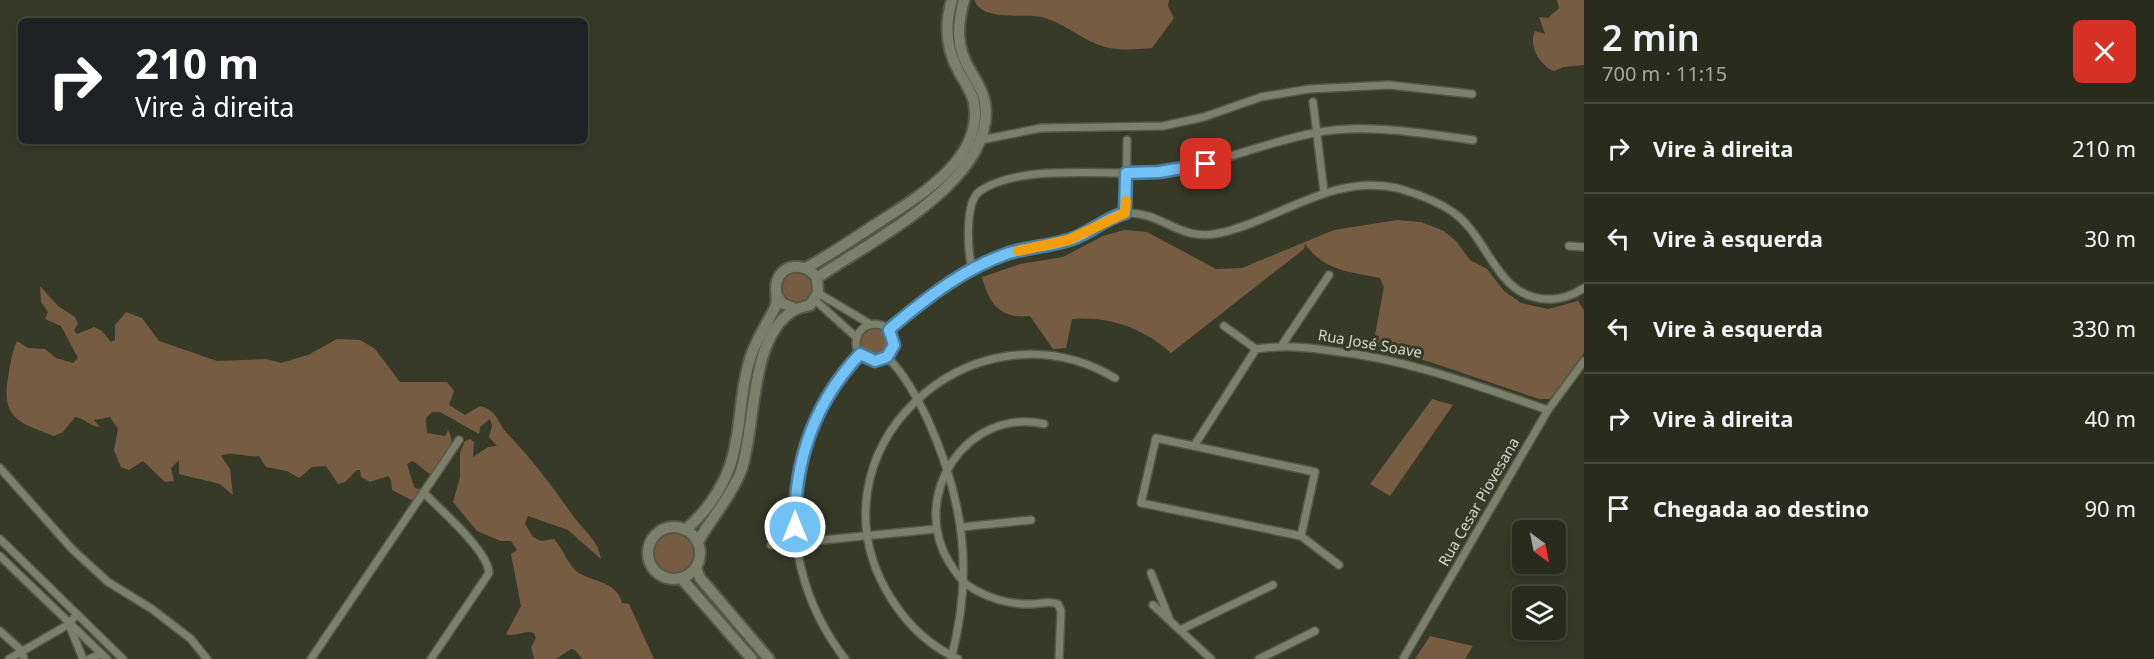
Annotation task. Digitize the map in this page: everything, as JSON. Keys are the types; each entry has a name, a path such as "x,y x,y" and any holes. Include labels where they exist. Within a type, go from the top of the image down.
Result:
{"main road":[{"path":"807,268 920,196 946,174 963,149 974,113 971,93 953,61 946,37 952,0"},
{"path":"817,278 938,197 968,163 981,140 986,121 985,102 979,83 960,47 958,22 964,0"},
{"path":"685,530 697,521 714,498 729,468 739,433 748,366 760,333 778,297 777,282 785,270 799,266 807,268 817,278 817,297 803,309 788,307 778,297"},
{"path":"698,542 724,504 740,472 750,435 759,369 771,338 783,316 796,309"},
{"path":"696,568 681,578 663,577 651,565 648,556 653,539 659,532 676,528 685,530 698,542 700,551 696,568 700,578 768,659"},
{"path":"681,578 752,659"}],"street":[{"path":"981,140 1041,128 1163,126 1204,117 1261,97 1309,88 1389,85 1472,94"},
{"path":"1313,102 1324,192"},
{"path":"972,269 969,240 971,203 979,192 1021,178 1064,172 1159,172 1206,164 1316,132 1370,130 1473,140"},
{"path":"1125,213 1127,140"},
{"path":"889,330 923,301 972,269 1008,254 1080,236 1106,220 1125,213 1147,216 1175,229 1202,236 1238,229 1324,192 1363,185 1394,188 1426,197 1457,216 1481,241 1502,276 1514,290 1536,299 1557,300 1574,295 1584,288"},
{"path":"1569,246 1584,247"},
{"path":"1282,345 1329,275"},
{"path":"817,297 870,324 882,325 889,330 894,341 887,357 875,361 860,354"},
{"path":"817,297 857,338 860,354 830,391 807,436 794,499 796,542 812,602 823,625 845,659"},
{"path":"857,338 860,331 870,324"},
{"path":"1194,446 1256,349 1224,326"},
{"name":"Rua José Soave","path":"1256,349 1282,345 1370,355 1427,368 1548,410"},
{"path":"887,357 917,398 947,468 962,527 965,583 954,658 923,637 897,608 878,574 867,536 867,494 878,455 889,432 917,398 952,372 982,360 1013,354 1056,355 1077,360 1115,378"},
{"name":"Rua Cesar Piovesana","path":"1403,659 1548,410 1584,361"},
{"path":"1044,424 1020,422 990,430 965,448 947,468 937,494 936,529 947,558 965,583 996,599 1014,603 1058,604 1061,611 1059,659"},
{"path":"1301,536 1315,472 1156,438 1142,504 1301,536 1339,565"},
{"path":"311,659 425,494 459,440"},
{"path":"0,468 72,549 108,582 152,609 191,639 207,659"},
{"path":"425,494 484,558 489,573 431,659"},
{"path":"962,527 1031,520"},
{"path":"771,545 936,529"},
{"path":"0,539 123,659"},
{"path":"0,556 104,656"},
{"path":"1151,573 1170,621"},
{"path":"1180,630 1273,585"},
{"path":"1153,605 1211,659"},
{"path":"9,659 23,655 69,624 76,615"},
{"path":"69,624 82,659"},
{"path":"0,631 23,655"},
{"path":"1259,659 1315,631"},
{"path":"89,659 104,656"}],"shaded area":[{"path":"974,0 1169,0 1168,6 1174,18 1152,48 1117,49 1089,41 1058,23 1042,17 994,14 979,7"},
{"path":"1557,0 1584,0 1584,65 1563,67 1554,71 1540,60 1534,48 1533,37 1535,31 1545,34 1539,17 1548,18 1559,8"},
{"path":"1397,220 1421,222 1444,231 1456,241 1470,260 1487,269 1504,291 1521,303 1548,309 1578,301 1584,310 1584,353 1558,391 1549,399 1539,399 1430,362 1373,346 1384,287 1380,278 1338,269 1321,260 1305,244 1304,249 1171,353 1137,330 1112,322 1086,319 1072,319 1066,348 1053,349 1030,316 1010,315 992,302 982,277 1020,264 1063,257 1103,236 1124,230 1147,232 1216,269 1242,268 1334,230"},
{"path":"798,271 810,276 815,288 810,300 798,305 786,300 781,288 786,276"},
{"path":"40,286 58,306 75,317 78,324 74,330 77,334 94,327 102,331 111,342 115,340 115,325 126,312 142,318 159,341 217,361 266,359 281,363 308,355 337,339 360,340 375,349 400,382 447,382 454,391 449,405 465,415 480,406 494,414 505,431 533,462 590,536 601,559 568,530 528,516 525,524 533,537 541,541 554,539 576,571 609,586 615,590 622,603 629,604 654,659 582,659 575,650 571,649 556,659 534,659 531,647 536,638 534,633 506,634 521,606 511,554 517,550 511,541 501,541 477,531 453,502 460,477 460,452 465,441 470,439 474,442 473,457 488,447 497,446 489,437 492,426 490,419 480,427 479,434 440,412 432,412 426,418 427,433 445,436 448,430 451,436 452,451 447,466 438,474 429,473 412,461 407,464 414,487 418,489 426,487 417,503 392,490 388,476 370,482 361,477 360,470 357,470 345,482 338,484 326,466 312,467 299,478 287,471 266,467 259,456 225,454 221,456 230,469 233,495 220,484 179,474 179,460 171,468 174,481 165,482 143,461 129,470 121,467 114,450 118,429 110,417 94,420 100,427 75,417 63,432 54,436 23,423 16,418 7,403 11,359 17,341 28,348 45,349 56,358 73,363 78,358 61,326 45,319 48,312 41,302"},
{"path":"875,328 881,329 889,337 889,349 881,357 875,358 869,357 861,349 860,343 861,337 869,329"},
{"path":"1432,399 1453,405 1390,496 1370,484"},
{"path":"674,533 688,539 694,553 688,567 674,573 660,567 654,553 660,539"},
{"path":"1430,636 1473,646 1465,659 1415,659"}],"slow traffic":[{"path":"1018,251 1080,236 1106,220 1125,213 1126,201"}],"route":[{"path":"795,527 796,479 807,436 830,391 860,354 871,361 880,361 887,357 894,345 889,330 923,301 972,269 1030,247 1080,236 1106,220 1125,213 1126,173 1159,172 1206,164"}]}
